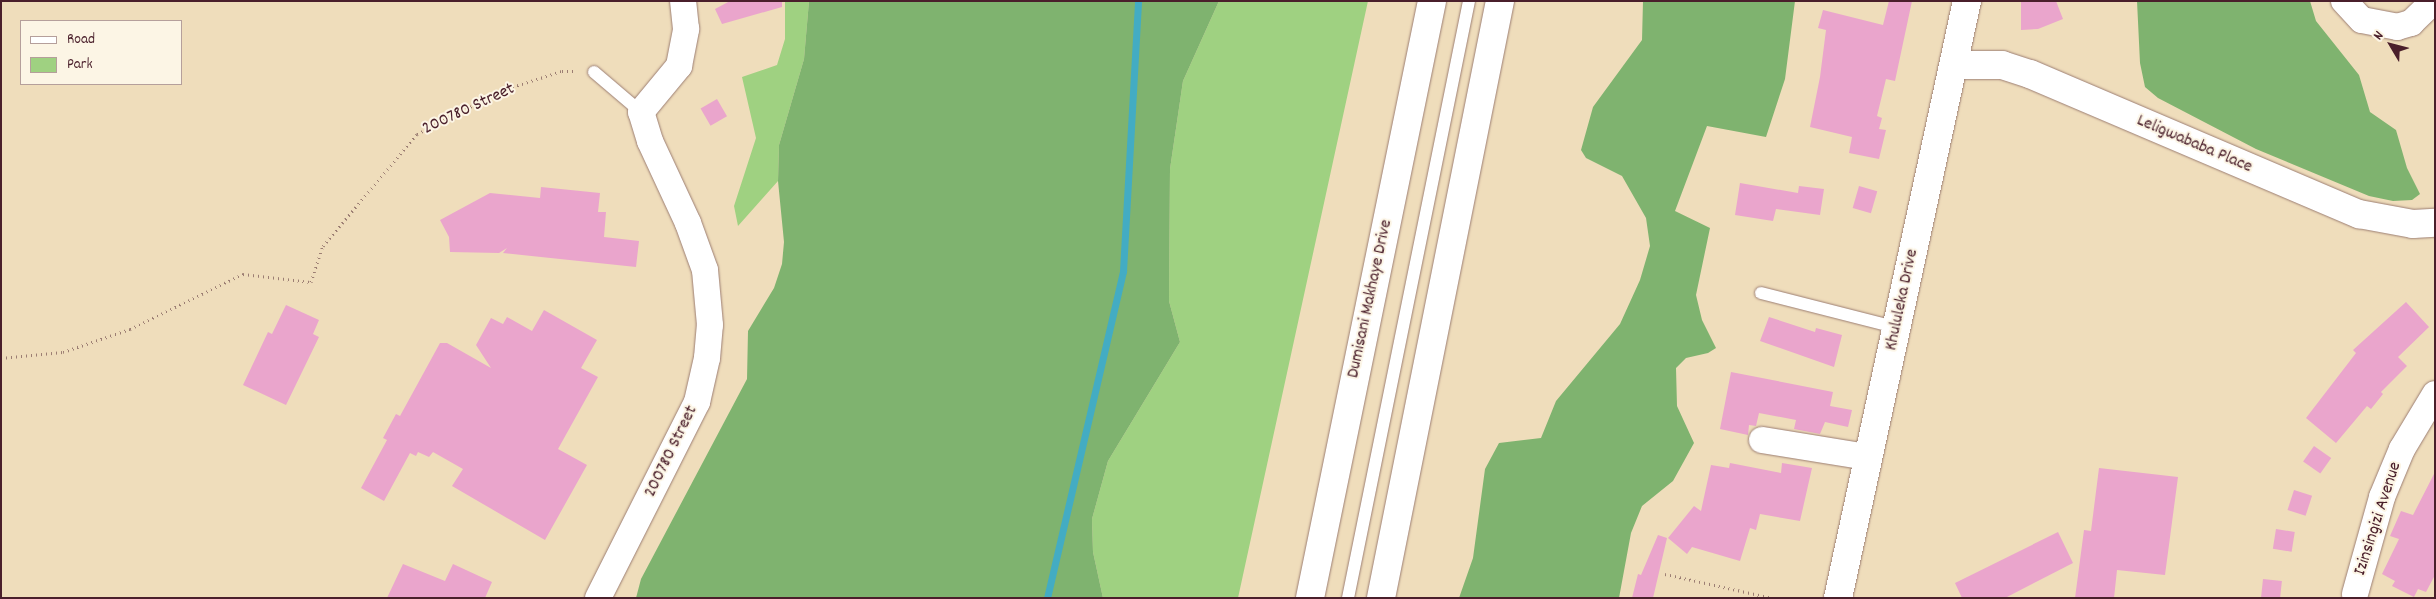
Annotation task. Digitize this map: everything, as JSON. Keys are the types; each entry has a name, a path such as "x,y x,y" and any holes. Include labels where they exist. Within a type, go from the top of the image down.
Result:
{"main road":[{"name":"Dumisani Makhaye Drive","path":"1310,598 1432,1"},
{"path":"1381,598 1500,1"},
{"name":"Khululeka Drive","path":"1838,598 1867,457 1898,328 1967,1"},
{"name":"Leligwababa Place","path":"1954,65 2002,65 2030,74 2359,214 2413,224 2435,223"}],"street":[{"path":"641,112 678,66 686,29 683,1"},
{"path":"2344,1 2362,20 2397,27 2411,24 2434,1"},
{"name":"200780 Street","path":"598,598 696,402 707,358 710,326 704,270 688,223 650,141 641,112"},
{"name":"Izinsingizi Avenue","path":"2355,594 2382,497 2402,449 2435,394"},
{"path":"1762,440 1867,457"}],"lane":[{"path":"1348,598 1468,1"},
{"path":"594,72 641,112"},
{"path":"1761,293 1898,328"}],"path":[{"name":"200780 Street","path":"1,358 63,352 130,329 243,274 311,282 323,246 417,134 503,90 562,71 594,72"},
{"path":"1665,574 1772,598"}],"green space":[{"path":"785,1 809,1 804,59 779,145 778,181 738,226 734,206 756,138 742,77 777,65 785,39"},
{"path":"809,1 1219,1 1183,81 1170,169 1169,301 1180,342 1108,461 1092,519 1093,552 1103,598 636,598 641,579 747,379 748,331 774,288 782,264 784,242 778,181 779,145 804,59"},
{"path":"1219,1 1368,1 1238,598 1103,598 1093,552 1092,519 1108,461 1180,342 1169,301 1170,169 1183,81"},
{"path":"1643,1 1795,1 1785,79 1766,137 1707,126 1675,211 1710,228 1696,295 1702,320 1716,348 1708,353 1686,358 1676,368 1677,406 1694,443 1673,481 1642,506 1631,533 1619,598 1459,598 1473,558 1485,469 1499,443 1541,438 1556,401 1620,324 1640,280 1650,246 1646,218 1622,176 1586,158 1581,150 1593,107 1642,40"},
{"path":"2137,1 2310,1 2316,21 2359,75 2370,112 2396,130 2407,168 2420,194 2412,200 2393,201 2369,196 2256,149 2158,98 2145,87 2140,63"}],"building":[{"path":"730,1 782,1 782,7 722,24 715,9"},
{"path":"1889,1 1912,1 1895,81 1886,79 1877,116 1882,118 1879,129 1886,130 1879,159 1849,153 1852,137 1810,127 1820,77 1826,30 1818,28 1823,10 1883,25"},
{"path":"2021,1 2056,1 2063,19 2038,29 2021,30"},
{"path":"717,99 727,116 711,126 701,108"},
{"path":"1740,183 1798,193 1799,186 1824,189 1820,215 1776,209 1773,221 1735,215"},
{"path":"1859,186 1877,191 1871,213 1853,208"},
{"path":"541,187 600,193 598,212 606,212 604,237 639,241 636,267 503,253 507,248 499,253 450,252 449,237 440,220 490,193 540,198"},
{"path":"2406,302 2429,327 2398,357 2407,366 2381,392 2383,394 2371,409 2367,406 2336,443 2306,418 2356,353 2353,350"},
{"path":"286,305 319,320 313,334 319,337 286,405 243,385 268,332 272,334"},
{"path":"544,310 597,340 581,368 598,377 558,449 587,465 545,540 452,486 463,469 433,452 429,457 418,452 416,456 410,453 384,501 361,488 387,440 383,438 396,414 400,416 440,343 447,343 491,368 476,345 491,318 503,324 507,317 532,331"},
{"path":"1769,317 1815,332 1816,328 1842,335 1834,367 1760,341"},
{"path":"1731,372 1833,392 1830,406 1852,410 1848,427 1825,422 1820,434 1794,429 1796,420 1759,413 1756,426 1749,425 1748,435 1720,429"},
{"path":"2314,446 2331,458 2320,474 2303,462"},
{"path":"1730,463 1781,473 1782,463 1812,468 1800,521 1760,514 1756,530 1750,528 1740,561 1692,547 1687,554 1668,538 1694,506 1701,511 1711,465 1729,468"},
{"path":"2099,468 2178,477 2165,575 2117,570 2114,598 2075,598 2084,530 2091,531"},
{"path":"2435,472 2435,575 2426,592 2418,589 2414,597 2392,586 2395,581 2382,574 2399,539 2390,536 2401,511 2413,515"},
{"path":"2294,490 2312,496 2306,516 2288,510"},
{"path":"2276,529 2295,532 2292,552 2273,549"},
{"path":"2058,532 2073,563 2005,598 1962,598 1955,583"},
{"path":"1658,535 1667,538 1653,598 1632,598 1638,574 1641,575"},
{"path":"403,564 445,581 453,564 492,582 485,598 387,598"},
{"path":"2263,579 2282,581 2280,598 2261,598"}],"waterway":[{"path":"1047,598 1123,271 1138,1"}]}
